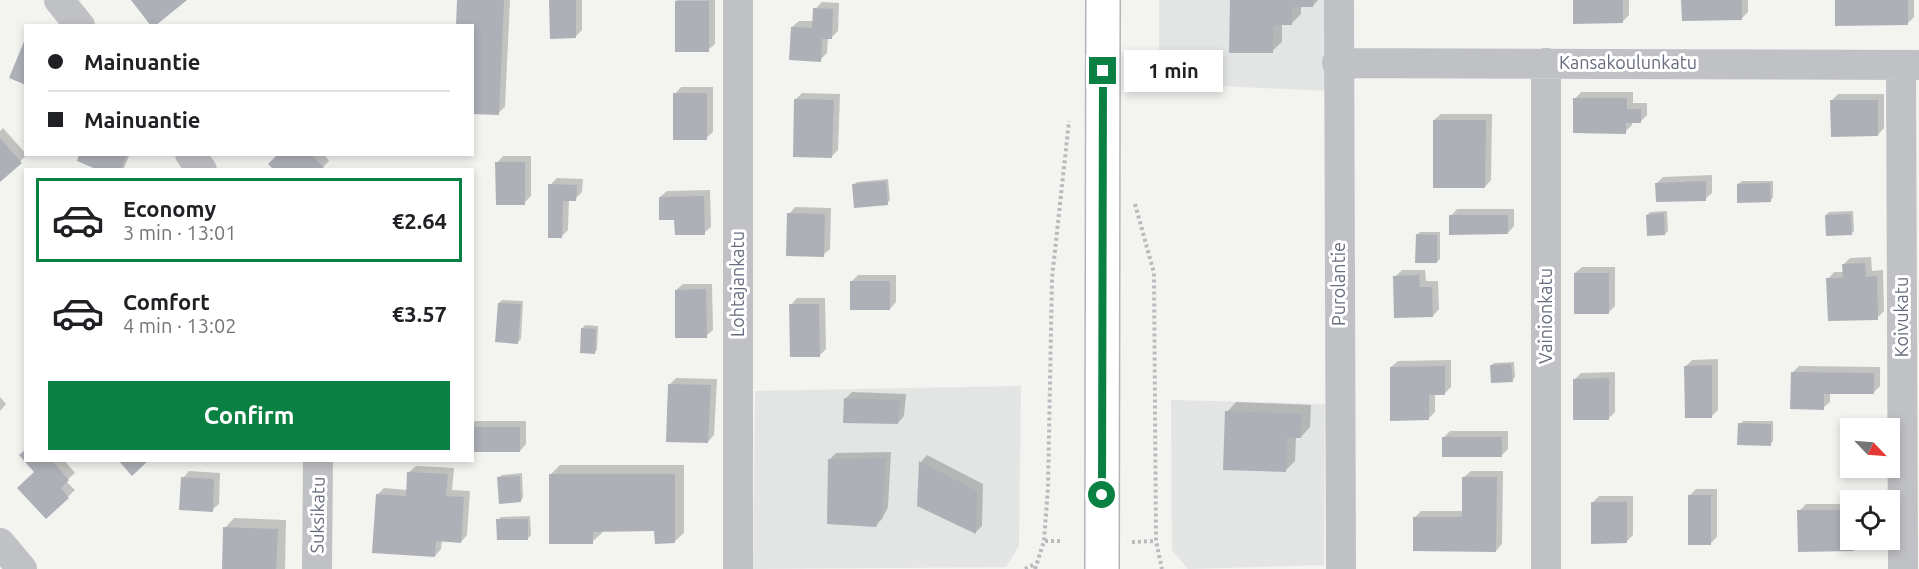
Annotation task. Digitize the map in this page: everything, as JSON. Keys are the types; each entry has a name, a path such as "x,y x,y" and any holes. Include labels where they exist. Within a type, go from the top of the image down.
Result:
{"main road":[{"path":"1102,569 1103,0"}],"street":[{"path":"58,0 78,24"},
{"name":"Lohtajankatu","path":"738,0 738,569"},
{"name":"Purolantie","path":"1339,0 1337,63 1341,569"},
{"name":"Kansakoulunkatu","path":"1337,63 1910,65"},
{"name":"Vainionkatu","path":"1546,63 1546,569"},
{"name":"Koivukatu","path":"1903,569 1910,65"},
{"name":"Suksikatu","path":"317,569 318,462"},
{"path":"0,543 22,569"}],"path":[{"path":"1024,569 1035,567 1044,541 1048,488 1052,278 1070,114"},
{"path":"1134,199 1154,273 1156,541 1162,569"},
{"path":"1044,541 1062,541"},
{"path":"1131,542 1156,541"}],"shaded area":[{"path":"1159,0 1327,0 1327,91 1159,83"},
{"path":"1021,386 1019,546 1006,567 753,569 755,391"},
{"path":"1171,400 1325,404 1324,565 1188,569 1172,550"}],"building":[{"path":"131,0 187,0 157,24 149,24"},
{"path":"457,0 504,0 499,115 474,114 474,24 456,24"},
{"path":"549,0 576,0 576,38 550,39"},
{"path":"1230,0 1313,0 1313,7 1292,7 1292,25 1273,25 1273,53 1229,53"},
{"path":"1573,0 1623,0 1623,23 1573,24"},
{"path":"1681,0 1742,0 1742,20 1682,21"},
{"path":"1835,0 1908,0 1908,25 1835,26"},
{"path":"675,1 709,1 709,52 675,52"},
{"path":"813,8 833,9 832,39 822,39 821,62 789,60 791,27 812,28"},
{"path":"24,41 24,84 9,78"},
{"path":"673,93 707,93 707,140 673,140"},
{"path":"1573,98 1627,98 1627,109 1641,109 1641,123 1626,123 1626,134 1573,133"},
{"path":"794,99 834,100 832,158 793,157"},
{"path":"1830,100 1878,100 1878,136 1831,137"},
{"path":"1433,120 1486,120 1485,188 1433,188"},
{"path":"0,138 22,163 0,182"},
{"path":"78,156 126,156 122,168 93,168 77,161"},
{"path":"276,156 313,156 324,168 272,168 268,164"},
{"path":"495,162 525,162 525,205 496,205"},
{"path":"886,181 888,205 854,208 852,184"},
{"path":"1706,181 1706,201 1656,202 1655,183"},
{"path":"1770,183 1771,202 1737,203 1737,184"},
{"path":"548,184 577,185 576,201 563,201 562,238 548,238"},
{"path":"704,196 705,235 675,235 674,220 659,220 659,197"},
{"path":"787,213 825,214 824,257 786,256"},
{"path":"1664,213 1665,235 1647,236 1646,215"},
{"path":"1851,214 1852,235 1826,236 1825,215"},
{"path":"1449,215 1508,215 1508,234 1449,235"},
{"path":"1416,234 1437,235 1437,263 1415,263"},
{"path":"1865,263 1866,277 1877,276 1878,320 1828,321 1826,278 1843,278 1842,264"},
{"path":"1574,273 1609,273 1609,314 1574,314"},
{"path":"1419,275 1420,287 1432,287 1433,317 1394,318 1393,276"},
{"path":"850,281 890,281 890,310 850,310"},
{"path":"706,289 707,338 675,338 675,290"},
{"path":"498,303 521,304 518,344 495,342"},
{"path":"789,304 819,304 820,357 790,357"},
{"path":"581,328 596,329 595,354 580,353"},
{"path":"1511,364 1513,382 1491,383 1490,365"},
{"path":"1712,365 1712,418 1685,418 1684,366"},
{"path":"1445,366 1445,395 1429,395 1429,420 1390,421 1390,367"},
{"path":"1791,372 1874,373 1874,394 1824,394 1824,410 1790,409"},
{"path":"1609,378 1609,420 1573,420 1573,379"},
{"path":"668,384 711,385 708,443 666,442"},
{"path":"844,398 900,400 898,424 843,423"},
{"path":"1225,411 1302,414 1301,438 1287,438 1286,472 1223,470"},
{"path":"1738,423 1771,424 1771,446 1737,445"},
{"path":"474,427 520,427 520,452 474,452"},
{"path":"1442,437 1502,437 1502,457 1442,457"},
{"path":"24,451 24,461 19,455"},
{"path":"886,458 882,515 876,527 827,524 828,459"},
{"path":"919,461 977,491 976,534 917,506"},
{"path":"25,462 53,462 69,480 61,488 69,498 46,519 17,488 34,472"},
{"path":"120,462 147,462 132,476"},
{"path":"407,472 448,474 446,496 464,497 461,543 436,541 435,557 372,553 376,494 406,496"},
{"path":"549,474 675,474 675,543 655,544 654,531 593,532 593,544 549,544"},
{"path":"520,476 521,502 499,504 497,477"},
{"path":"181,477 214,479 213,512 179,510"},
{"path":"1462,477 1497,477 1496,552 1413,551 1413,517 1462,517"},
{"path":"1688,495 1711,495 1711,545 1688,545"},
{"path":"1591,502 1627,502 1627,543 1591,544"},
{"path":"1797,510 1840,510 1840,550 1854,551 1798,552"},
{"path":"496,519 528,519 528,540 497,540"},
{"path":"223,527 278,529 276,569 222,569"}],"route":[{"path":"1102,495 1103,71"}]}
